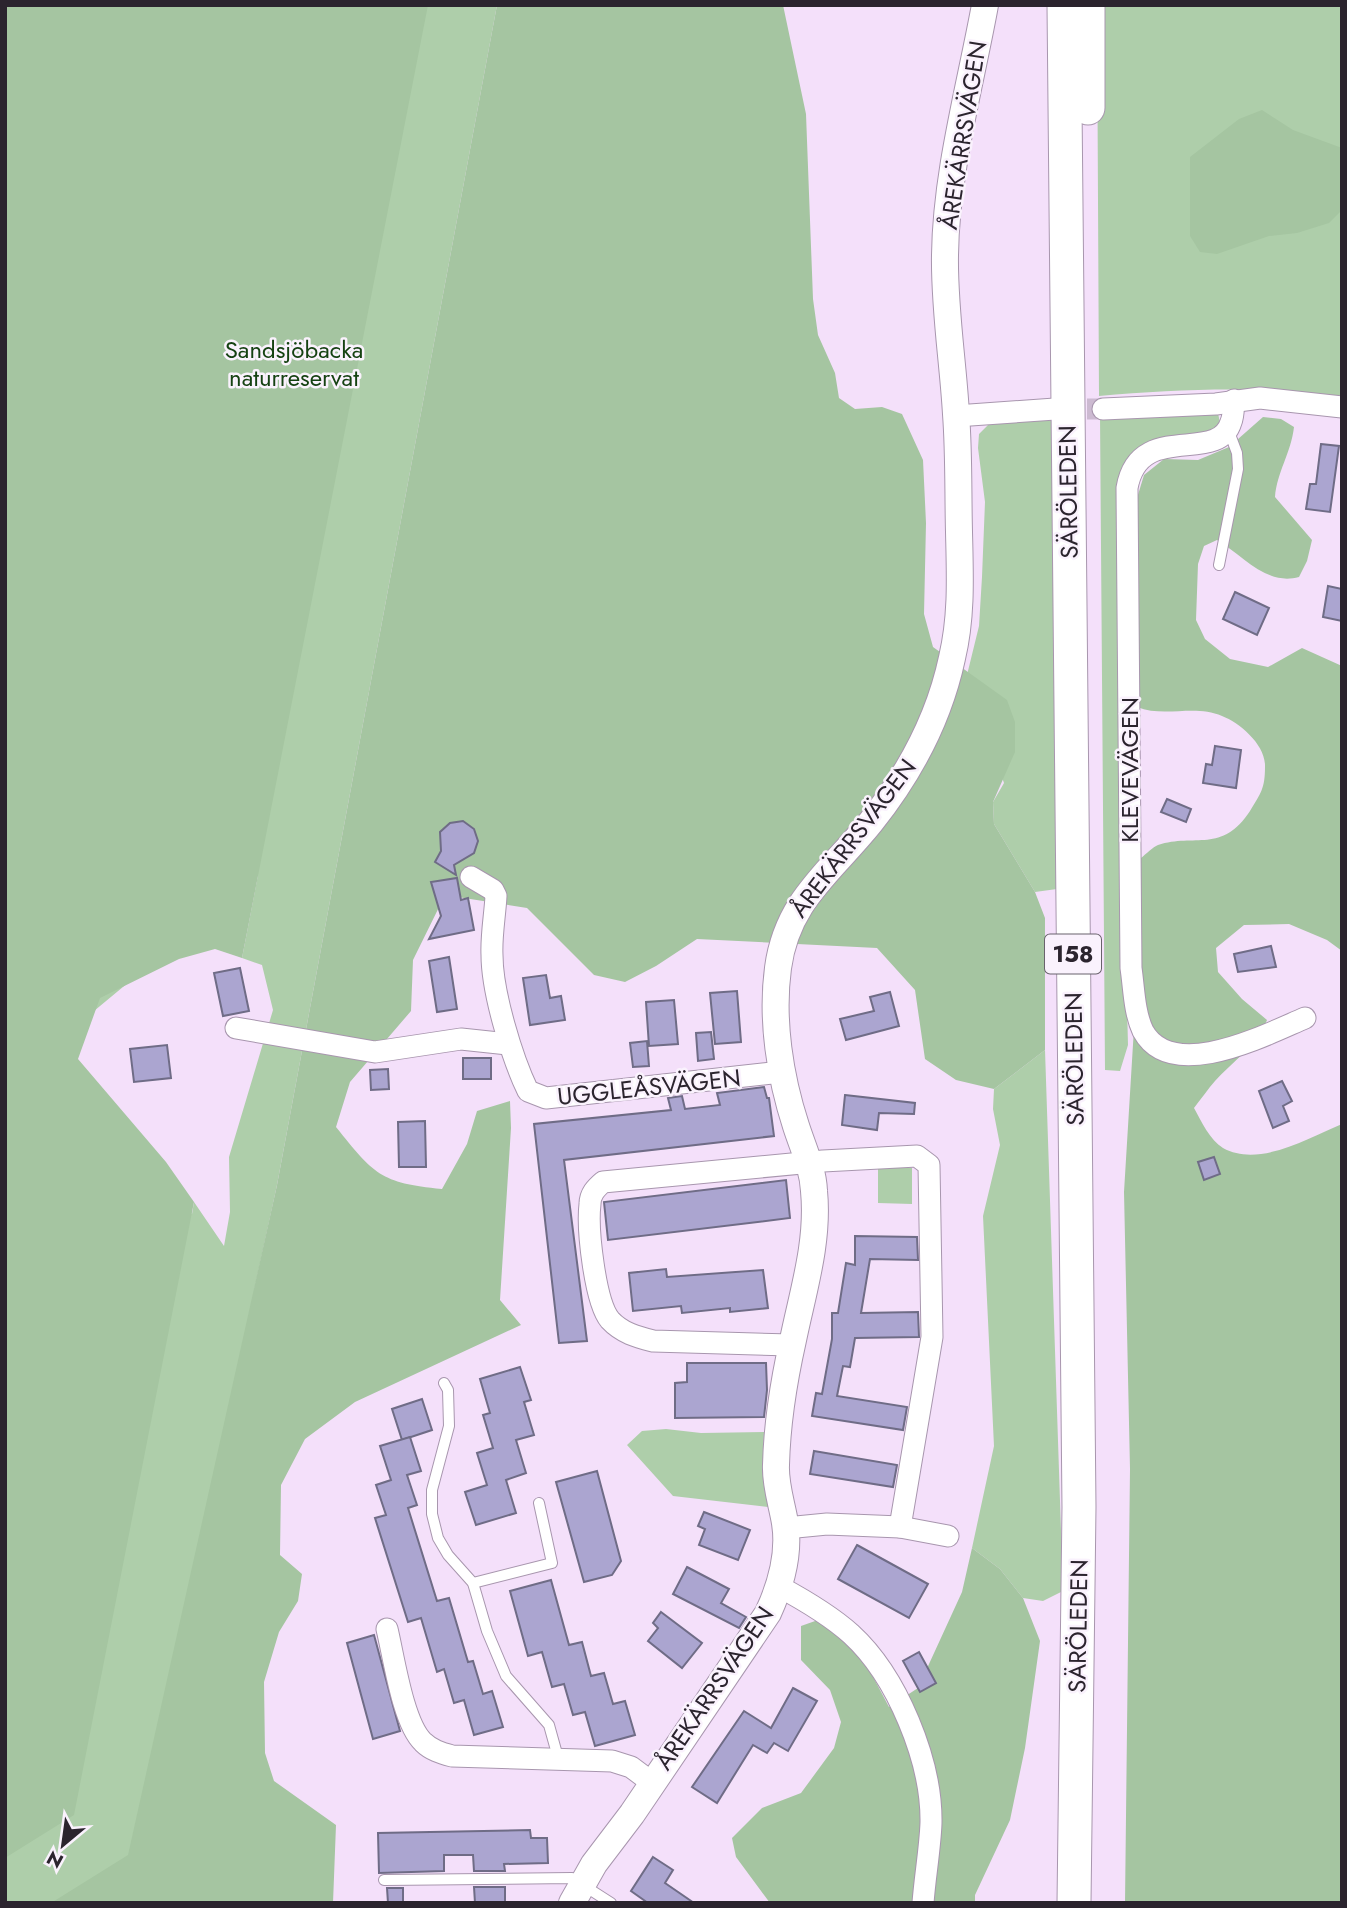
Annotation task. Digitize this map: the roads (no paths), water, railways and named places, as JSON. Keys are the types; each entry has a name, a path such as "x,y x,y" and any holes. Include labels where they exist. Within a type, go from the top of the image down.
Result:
{"main road":[{"name":"SÄRÖLEDEN","path":"1064,5 1079,1507 1074,1903"},
{"name":"SÄRÖLEDEN","path":"1088,5 1100,1507 1095,1903"}],"street":[{"name":"ÅREKÄRRSVÄGEN","path":"577,1893 768,1613 780,1587 785,1563 786,1528 775,1469 792,1345 811,1260 814,1191 809,1162 781,1072 776,999 777,970 787,927 802,901 893,793 929,730 944,694 961,613 956,416 945,298 944,252 948,204 985,5"},
{"path":"1103,409 1286,399 1342,407"},
{"path":"1228,429 1234,400"},
{"path":"956,416 1055,409"},
{"name":"KLEVEVÄGEN","path":"1228,429 1213,440 1154,449 1132,469 1127,488 1131,968 1143,1029 1156,1045 1177,1054 1219,1052 1306,1018"},
{"name":"UGGLEÅSVÄGEN","path":"471,877 493,890 496,896 492,956 508,1044 528,1091 539,1098 781,1072"},
{"path":"236,1028 375,1052 461,1039 508,1044"},
{"path":"792,1345 653,1341 623,1331 602,1308 597,1290 589,1205 592,1195 603,1182 809,1162 917,1156 929,1165 932,1337 900,1527"},
{"path":"786,1528 827,1524 900,1527 948,1535"},
{"path":"780,1587 850,1633 888,1679 902,1708 925,1770 929,1794 931,1822 923,1903"},
{"path":"387,1629 412,1727 421,1741 433,1750 452,1756 612,1761 631,1767 651,1782"}],"lane":[{"path":"1219,565 1238,470 1237,453 1228,429"},
{"path":"444,1382 449,1426 432,1490 432,1514 438,1538 448,1555 473,1583 487,1631 506,1676 549,1725 559,1761"},
{"path":"473,1583 552,1563 539,1503"},
{"path":"384,1880 572,1878 577,1893 611,1903"}],"tunnel":[{"path":"1056,409 1103,409"}],"park label":[{"name":"Sandsjöbacka naturreservat","path":"294,363"}]}
